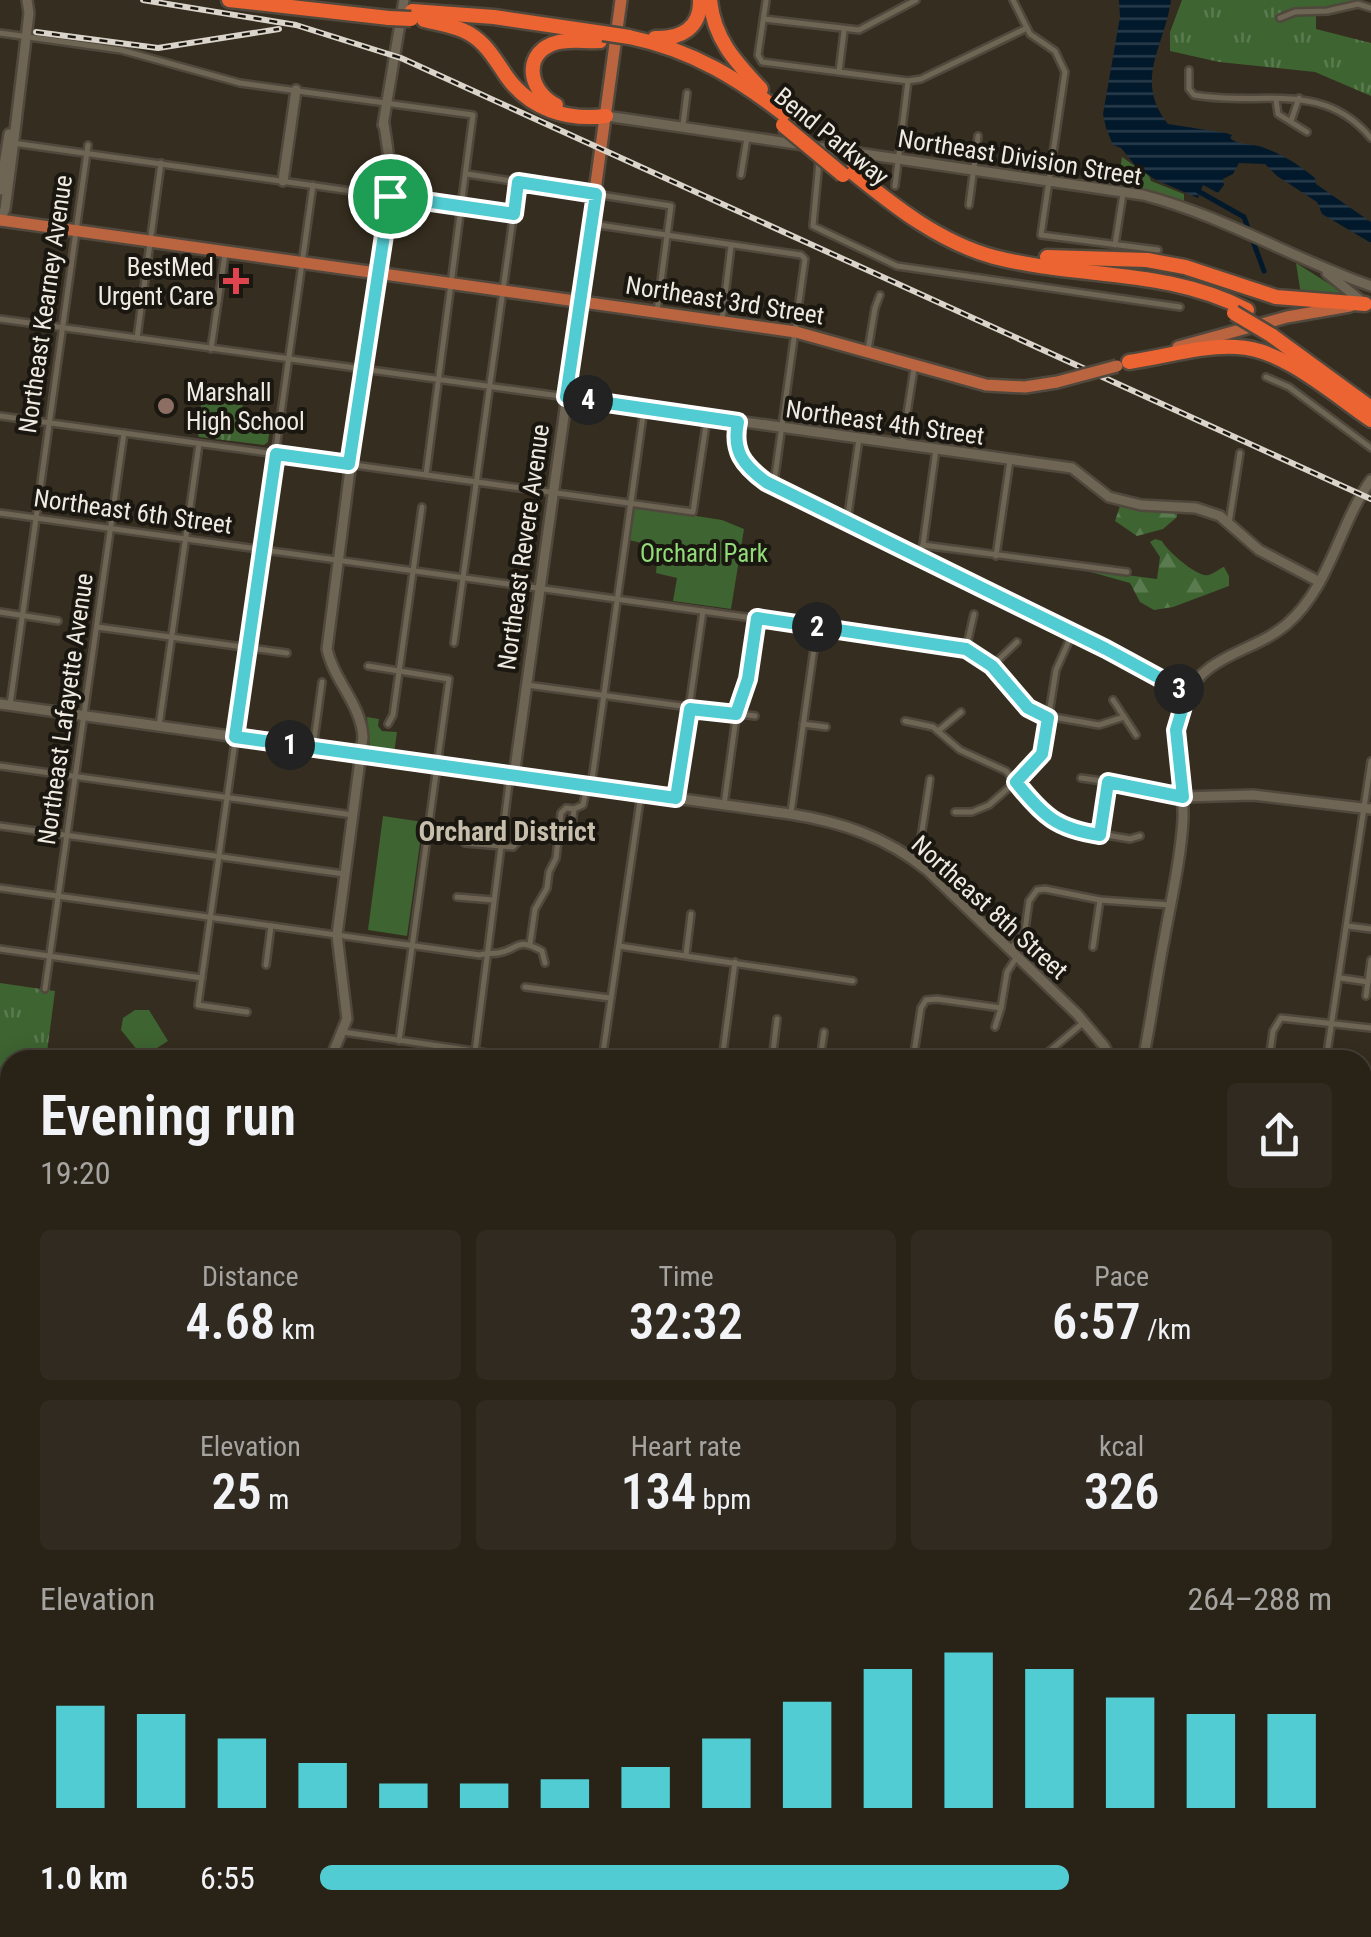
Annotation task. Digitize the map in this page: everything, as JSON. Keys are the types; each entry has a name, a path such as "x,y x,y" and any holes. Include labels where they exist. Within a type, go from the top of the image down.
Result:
{"highway":[{"name":"Bend Parkway","path":"229,0 494,17 616,39 675,57 706,70 785,119 916,231 974,259 1032,272 1162,288 1241,312"},
{"name":"Bend Parkway","path":"294,0 403,11"},
{"path":"606,116 548,102 532,79 535,60 546,47 564,41 667,38 686,32 698,19 700,0"},
{"path":"710,0 712,19 726,51 785,119"},
{"path":"403,11 462,30 480,41 518,90 538,106 561,114 606,116"},
{"name":"Bend Parkway","path":"847,173 922,224 995,257 1168,281 1217,296 1371,398"},
{"path":"960,244 1042,257 1147,260 1185,267 1276,297 1368,304"},
{"name":"Bend Parkway","path":"1275,332 1371,408"},
{"path":"1123,364 1220,347 1254,349 1277,358 1371,420"}],"main road":[{"path":"0,190 30,0"},
{"name":"Northeast Revere Avenue","path":"514,776 622,0"},
{"path":"335,1050 347,1012 337,935 361,755 360,715 330,667 326,649 342,554 374,282 390,196 380,140 403,11"},
{"path":"282,181 296,90"},
{"name":"Northeast Division Street","path":"606,116 1124,191 1196,210 1321,268"},
{"path":"0,220 4,209 7,142"},
{"name":"Northeast 3rd Street","path":"0,220 796,332 986,385 1025,387 1057,382 1252,326 1368,304"},
{"path":"1321,268 1368,304"},
{"path":"1321,268 1371,286"},
{"name":"Northeast 4th Street","path":"566,397 1072,468 1109,497 1131,503 1196,508 1229,523 1266,555 1318,581"},
{"path":"738,422 738,455 752,472 774,486 1073,632 1187,693"},
{"path":"1142,1050 1170,905 1183,797 1176,730 1187,693 1216,661 1290,622 1318,581 1371,480"},
{"path":"1350,521 1371,490"},
{"name":"Northeast 8th Street","path":"5,705 790,814 850,826 914,860 1014,953 1107,1050"},
{"path":"1183,797 1253,795 1368,809"}],"street":[{"path":"764,19 859,30 916,0"},
{"path":"1014,0 1027,28 1036,40 1055,51 1065,72 1041,235 1158,250"},
{"path":"766,1 760,60 908,81 920,79 1027,28"},
{"path":"1280,18 1296,12 1358,4 1371,8"},
{"path":"838,73 844,31"},
{"path":"0,33 121,50 228,80 473,115 426,475"},
{"path":"1189,70 1188,88 1194,95 1320,102 1337,109 1371,138"},
{"path":"894,186 908,81"},
{"path":"682,128 687,92"},
{"path":"1290,120 1298,98"},
{"path":"1276,100 1276,112 1308,132"},
{"path":"969,206 978,136"},
{"path":"742,175 746,138"},
{"path":"7,142 87,149 514,214"},
{"path":"821,148 812,226 897,266 1180,307"},
{"name":"Northeast Kearney Avenue","path":"5,705 22,614 87,149"},
{"path":"137,338 161,163"},
{"path":"466,174 671,206 658,312"},
{"path":"454,643 518,182"},
{"path":"247,1012 198,1005 313,185"},
{"path":"1115,246 1124,191"},
{"path":"592,224 805,258 774,486"},
{"path":"722,320 731,246"},
{"path":"211,349 225,251"},
{"path":"868,350 880,295"},
{"name":"Northeast 4th Street","path":"0,319 566,397"},
{"path":"902,445 914,365"},
{"path":"1266,377 1290,387 1371,448"},
{"path":"530,945 563,810 584,805 589,786 644,409"},
{"path":"0,416 694,512 707,418"},
{"name":"Northeast Lafayette Avenue","path":"45,989 124,434"},
{"path":"847,522 859,439"},
{"path":"159,726 199,444"},
{"path":"918,556 936,450"},
{"path":"1229,523 1240,453"},
{"path":"996,556 1010,460"},
{"path":"388,724 393,716 422,507"},
{"name":"Northeast 6th Street","path":"0,513 966,649 992,666 1028,708 1048,718"},
{"path":"922,545 1126,572"},
{"path":"676,798 703,611"},
{"path":"0,612 58,621"},
{"path":"966,649 974,614"},
{"path":"724,805 736,714 748,679 757,618"},
{"path":"97,626 287,653"},
{"path":"790,814 816,627"},
{"path":"955,812 983,808 1016,782 1042,754 1056,670 1073,632"},
{"path":"992,666 1017,642"},
{"path":"368,666 450,679 399,1041"},
{"path":"313,748 322,682"},
{"path":"527,686 755,716"},
{"path":"1113,700 1136,735"},
{"path":"938,732 960,712"},
{"path":"1048,718 1098,725 1124,718"},
{"path":"905,721 925,724 960,750 1006,771 1044,815 1060,825 1100,835 1140,836"},
{"path":"803,724 826,727"},
{"path":"1328,1050 1368,809 1371,761"},
{"path":"0,766 353,815"},
{"name":"Northeast Revere Avenue","path":"476,1050 508,782 514,776"},
{"path":"1081,778 1183,797"},
{"path":"914,860 930,779"},
{"path":"1100,835 1108,782"},
{"path":"603,1050 641,794"},
{"path":"465,843 513,847 526,833 567,838 574,810"},
{"path":"0,826 345,874"},
{"path":"0,888 480,955 505,952 515,944 530,945 542,951 545,963"},
{"path":"995,1026 1007,972 1025,930 1029,902 1037,890 1170,905"},
{"path":"457,897 493,900"},
{"path":"1093,947 1100,900"},
{"path":"686,955 692,914"},
{"path":"266,965 271,926"},
{"path":"1348,926 1371,929"},
{"path":"618,946 852,980"},
{"path":"0,949 202,978"},
{"path":"1366,996 1371,960"},
{"path":"723,1050 735,962"},
{"path":"1341,978 1368,982"},
{"path":"525,986 610,998"},
{"path":"915,1050 926,1000 1001,1008"},
{"path":"1270,1050 1274,1025 1281,1018 1371,1028"},
{"path":"773,1050 778,1019"},
{"path":"1050,1050 1084,1022"},
{"path":"343,1032 462,1050"},
{"path":"821,1050 824,1032"}],"green space":[{"path":"1182,0 1360,0 1352,7 1316,15 1316,29 1371,43 1371,96 1315,72 1219,62 1170,51 1170,32"},
{"path":"1122,157 1151,181 1184,194 1184,201 1118,185"},
{"path":"1296,263 1347,295 1301,295"},
{"path":"206,395 243,401 242,412 271,416 268,442 264,445 199,437 202,398"},
{"path":"1120,506 1177,510 1177,517 1163,529 1137,536 1115,521"},
{"name":"Orchard Park","path":"638,507 722,520 744,529 731,609 673,601 677,578 656,573 658,547 629,540 633,510"},
{"path":"1155,539 1203,575 1224,567 1229,586 1154,610 1140,602 1130,583 1080,569 1157,579 1160,557 1150,542"},
{"path":"367,717 379,719 382,731 397,732 394,754 370,747"},
{"path":"383,816 423,822 407,936 368,930"},
{"path":"0,983 55,991 47,1050 0,1050"},
{"path":"135,1010 149,1010 168,1041 154,1050 137,1050 121,1030 123,1018"}],"water":[{"path":"1119,0 1171,0 1152,78 1158,108 1168,124 1226,133 1237,142 1262,147 1290,160 1315,178 1316,184 1371,222 1371,243 1322,214 1317,202 1265,164 1239,163 1233,174 1223,179 1218,193 1203,185 1198,198 1154,179 1113,145 1103,114 1120,17"}],"waterway":[{"path":"1198,191 1244,217 1264,271"}],"railway":[{"path":"143,0 296,25 401,58 1371,499"},
{"path":"36,32 158,48 279,29"}],"place":[{"name":"BestMed Urgent Care","path":"236,281"},
{"name":"Marshall High School","path":"166,406"}],"district":[{"name":"Orchard District","path":"507,831"}],"route":[{"path":"518,182 596,194 566,397 738,422 738,455 766,482 1106,649 1187,693 1176,730 1183,797 1108,782 1100,835 1071,830 1044,815 1016,782 1042,754 1048,718 1028,708 992,666 960,647 757,618 748,679 736,714 690,709 676,798 235,737 276,454 349,464 390,196 514,214 518,182"}]}
